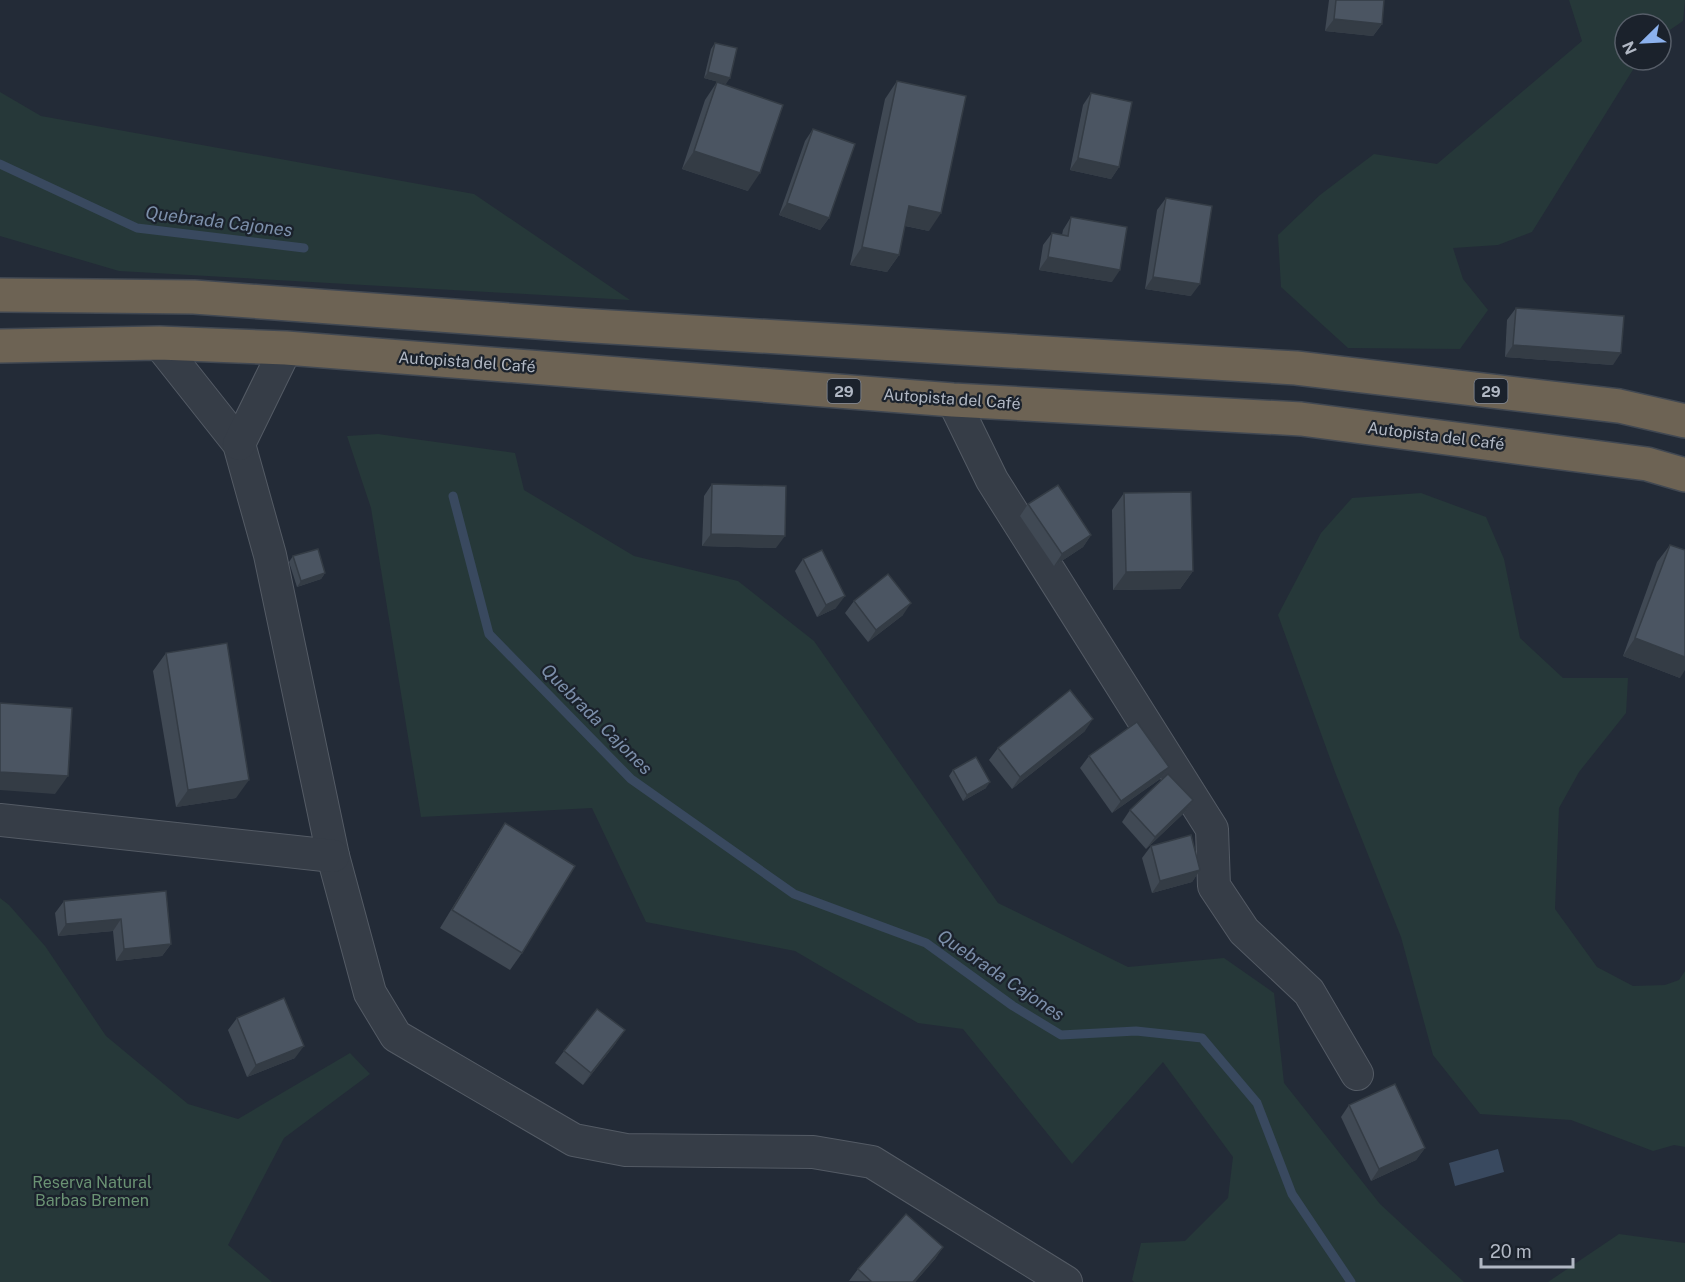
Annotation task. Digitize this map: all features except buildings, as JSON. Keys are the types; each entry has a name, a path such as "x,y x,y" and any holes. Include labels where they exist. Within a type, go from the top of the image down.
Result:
{"highway":[{"name":"29","path":"0,295 194,297 577,325 1296,368 1619,406 1685,421"},
{"name":"Autopista del Café","path":"0,346 159,343 286,348 953,400 1301,419 1647,464 1685,475"}],"street":[{"path":"159,343 239,444 270,555 333,856 370,993 396,1036 574,1140 626,1150 813,1152 872,1162 1066,1282"},
{"path":"239,444 286,348"},
{"path":"953,400 992,480 1212,829 1214,886 1244,931 1309,992 1357,1074"},
{"path":"0,820 333,856"}],"green space":[{"path":"1569,0 1685,0 1683,21 1673,28 1673,12 1613,12 1613,72 1632,72 1532,232 1498,245 1453,248 1463,279 1488,310 1460,349 1348,348 1281,287 1278,235 1320,195 1374,154 1437,164 1582,41"},
{"path":"0,92 41,116 474,194 630,300 119,271 0,236"},
{"path":"378,434 515,453 524,490 634,556 738,581 814,641 998,903 1128,967 1224,958 1274,993 1284,1083 1380,1204 1464,1282 1134,1282 1132,1280 1141,1243 1185,1241 1228,1198 1233,1157 1163,1062 1072,1164 963,1029 918,1023 795,951 646,922 592,808 421,817 371,508 347,436"},
{"path":"1421,493 1486,517 1504,559 1520,638 1563,678 1628,678 1626,713 1579,772 1559,808 1555,909 1597,967 1633,986 1665,985 1679,980 1685,971 1685,1147 1674,1145 1653,1151 1571,1120 1480,1114 1433,1055 1401,937 1335,772 1278,615 1321,533 1352,498"},
{"name":"Reserva Natural Barbas Bremen","path":"0,898 45,946 106,1036 188,1104 238,1119 350,1053 370,1074 284,1138 228,1245 272,1282 0,1282"},
{"path":"1619,1234 1685,1243 1685,1282 1548,1282"}],"water":[{"path":"1498,1149 1504,1172 1455,1186 1449,1163"}],"waterway":[{"name":"Quebrada Cajones","path":"0,164 137,228 304,248"},
{"name":"Quebrada Cajones","path":"453,496 489,634 631,779 794,894 926,943 1013,1006 1061,1035 1136,1031 1202,1038 1257,1103 1292,1194 1351,1282"}]}
